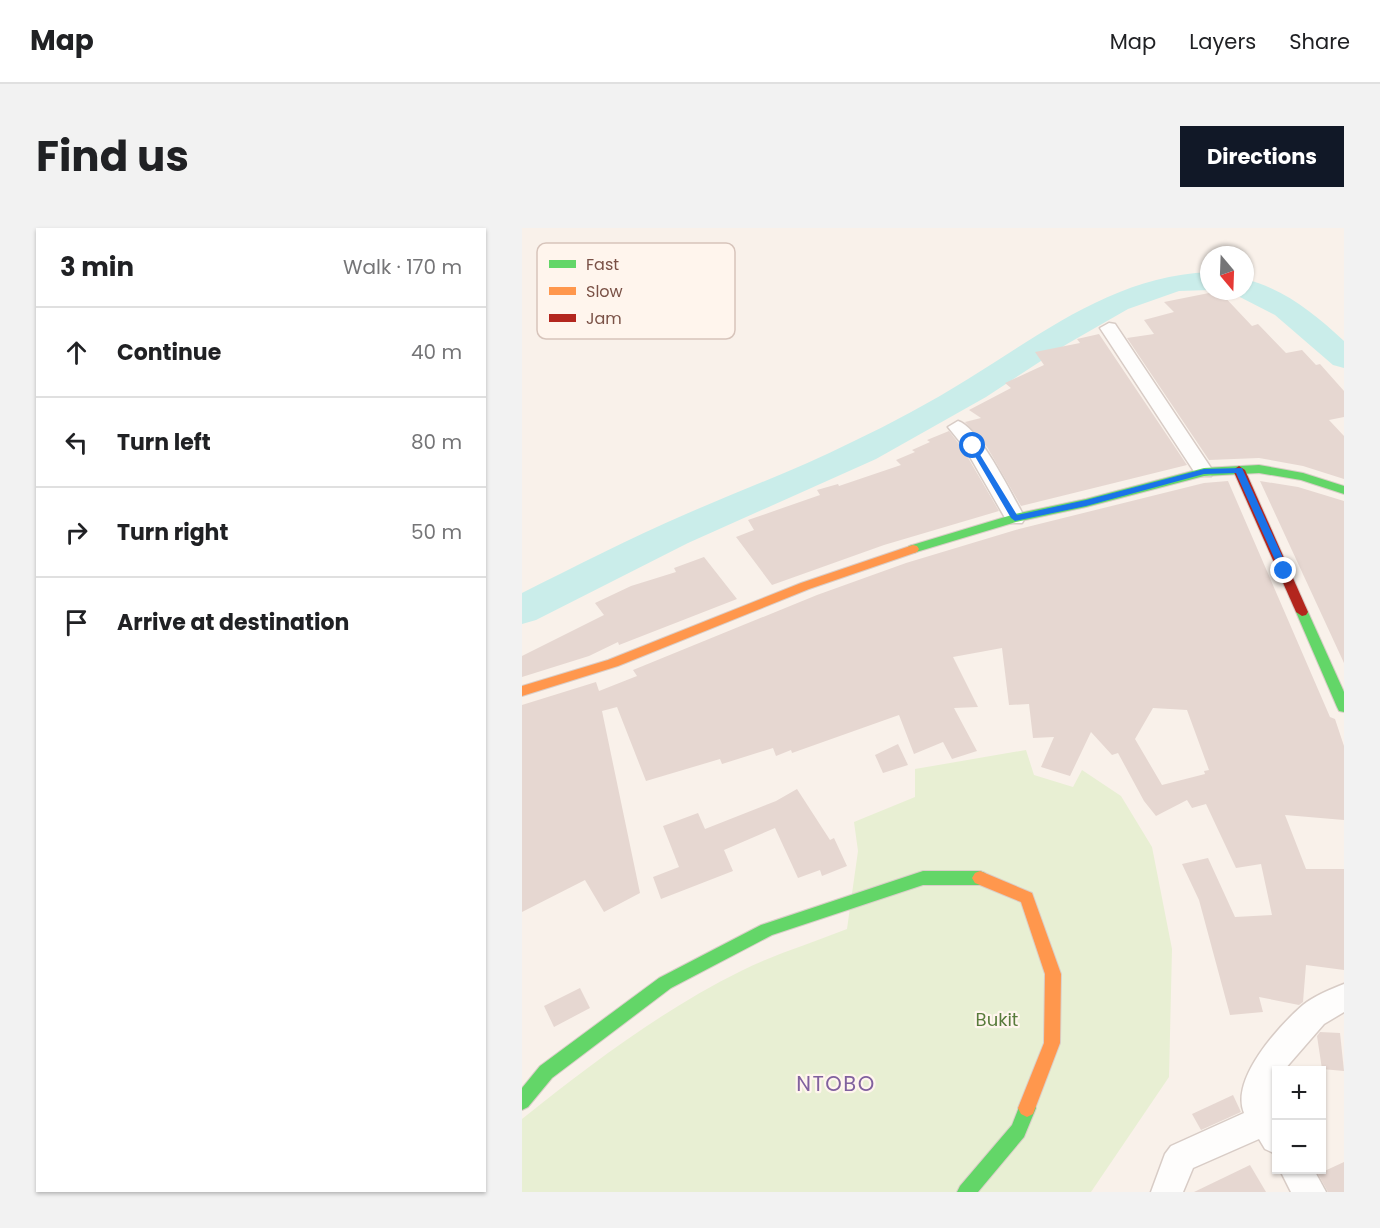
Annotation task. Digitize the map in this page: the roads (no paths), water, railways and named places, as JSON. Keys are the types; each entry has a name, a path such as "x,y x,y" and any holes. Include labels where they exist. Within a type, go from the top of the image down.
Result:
{"street":[{"path":"1109,328 1204,472"},
{"path":"958,427 973,446 1015,518"},
{"path":"522,692 613,663 855,567 1015,518 1086,503 1204,472 1259,469 1303,477 1344,490"},
{"path":"1239,470 1344,707"},
{"path":"522,1101 546,1072 665,983 767,930 923,878 983,878 1027,898 1053,974 1052,1043 1018,1131 966,1192"},
{"path":"1167,1192 1176,1164 1182,1157 1271,1129 1258,1109 1258,1087 1263,1072 1314,1014 1344,997"},
{"path":"1299,1174 1310,1192"}],"waterway":[{"path":"522,610 675,534 863,451 974,390 1056,337 1117,303 1148,290 1179,282 1200,281"},
{"path":"1254,292 1286,308 1344,358"}],"district":[{"name":"NTOBO","path":"836,1083"}],"park label":[{"name":"Bukit","path":"997,1019"}]}
